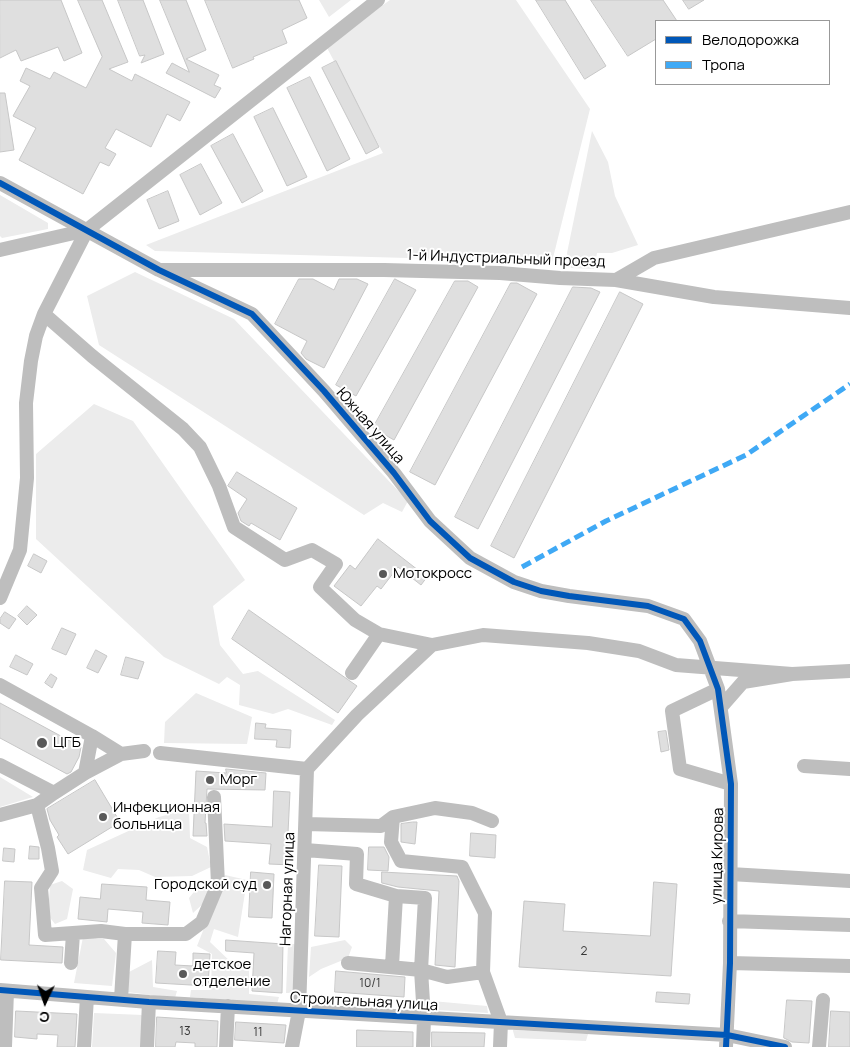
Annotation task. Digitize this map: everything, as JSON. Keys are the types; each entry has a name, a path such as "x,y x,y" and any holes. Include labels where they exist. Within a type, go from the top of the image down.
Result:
{"street":[{"path":"0,598 20,550 27,478 26,403 36,336 44,314 87,230 378,0"},
{"name":"Южная улица","path":"0,183 159,270 252,314 324,391 394,473 430,520 470,558 514,582 540,591 648,606 684,619 700,641 709,667"},
{"path":"616,280 654,258 850,212"},
{"path":"0,250 87,230"},
{"name":"1-й Индустриальный проезд","path":"159,270 367,270 500,273 616,280 714,297 850,308"},
{"path":"44,314 200,446 219,486 234,527 285,560 312,550 336,564 320,587 355,620 379,634 432,645 483,635 588,642 639,651 676,665 792,674"},
{"path":"352,673 379,634"},
{"path":"160,753 307,769 357,714 432,645"},
{"name":"улица Кирова","path":"709,667 718,689 722,706 731,784 730,962 726,1041"},
{"path":"722,706 743,682 792,674 850,671"},
{"path":"0,685 92,736 120,754"},
{"path":"718,689 672,711 680,769 731,784"},
{"path":"85,773 92,736"},
{"path":"0,815 37,805 85,773 120,754 144,751"},
{"path":"0,765 54,793"},
{"path":"804,766 850,769"},
{"name":"Нагорная улица","path":"292,1047 300,1010 307,769"},
{"path":"37,805 52,871 41,888 45,935 101,931 125,934 186,934 202,922 218,884 214,797"},
{"path":"306,824 381,826 393,818 435,808 472,813 492,822"},
{"path":"393,818 390,842 401,860 462,867 485,913 483,972 501,1022 500,1047"},
{"path":"306,850 357,854 356,884 396,896 425,898 421,970 424,1018 423,1047"},
{"path":"730,874 850,881"},
{"path":"392,966 396,896"},
{"path":"729,921 850,925"},
{"path":"71,962 74,934"},
{"path":"121,1000 125,934"},
{"path":"730,962 850,966"},
{"path":"348,963 421,970 448,977 483,972"},
{"path":"4,990 5,1047"},
{"name":"Строительная улица","path":"4,990 149,1002 501,1022 785,1047"},
{"path":"84,1047 87,997"},
{"path":"819,1047 823,1000"},
{"path":"147,1047 149,1002"},
{"path":"226,1047 228,1006"}],"shaded area":[{"path":"319,0 351,0 329,17"},
{"path":"390,0 516,0 590,109 552,262 155,251 146,245 383,153 326,46"},
{"path":"592,131 608,162 615,196 638,245 612,253 597,253 594,269 571,268 567,253"},
{"path":"0,195 48,223 48,229 2,238 0,236"},
{"path":"135,272 234,319 408,501 402,512 383,503 364,515 99,345 87,296"},
{"path":"94,404 133,421 245,580 213,606 220,645 243,674 258,671 335,720 332,725 288,709 273,714 239,705 240,685 227,677 219,684 164,657 36,539 36,454"},
{"path":"196,693 252,717 247,744 164,743 165,722"},
{"path":"0,777 33,797 0,807"},
{"path":"189,809 190,838 207,847 211,867 192,876 155,877 139,870 118,869 111,878 83,870 87,850 159,817"},
{"path":"225,875 247,880 238,937 214,929 210,942 233,964 249,961 249,994 279,997 277,1004 190,997 191,990 211,990 212,954 197,946"},
{"path":"62,881 73,889 67,919 55,924 48,915 50,885"},
{"path":"209,886 206,901 193,913 189,898 198,887"},
{"path":"83,937 104,939 116,953 112,986 74,983"},
{"path":"345,940 352,947 348,958 321,969 309,977 311,947"},
{"path":"288,944 296,944 295,993 286,993"},
{"path":"152,960 153,987 177,991 175,998 127,992 129,972"},
{"path":"421,1000 487,1006 488,1013 421,1009"},
{"path":"94,1013 143,1015 142,1047 92,1047"},
{"path":"513,1030 588,1034 586,1041 515,1038"}],"building":[{"path":"0,0 61,0 82,53 64,61 58,47 21,61 16,50 0,58"},
{"path":"78,0 102,0 128,62 109,69 132,81 135,74 190,102 180,121 167,114 151,147 116,129 105,148 116,154 109,166 100,162 83,194 19,160 36,128 13,116 30,86 20,81 26,68 50,79 54,72 86,88 102,57"},
{"path":"118,0 143,0 164,54 141,63 145,55 140,56"},
{"path":"160,0 186,0 206,50 186,59 219,75 214,85 221,88 215,98 166,73 172,63 189,72"},
{"path":"205,0 299,0 307,18 282,30 287,43 253,57 254,59 233,68"},
{"path":"536,0 565,0 606,66 585,79"},
{"path":"591,0 663,0 676,20 655,20 655,40 628,56"},
{"path":"683,0 704,0 689,9"},
{"path":"336,61 379,147 366,154 322,68"},
{"path":"310,77 350,159 327,171 287,88"},
{"path":"0,93 5,93 14,150 0,152"},
{"path":"273,108 307,177 287,186 254,117"},
{"path":"233,134 263,191 242,203 211,146"},
{"path":"201,164 222,203 200,215 180,175"},
{"path":"168,191 179,221 159,229 147,200"},
{"path":"299,279 313,279 334,290 339,279 357,279 368,284 324,368 306,359 301,353 307,341 275,324"},
{"path":"395,279 416,290 356,396 336,385"},
{"path":"455,281 468,281 478,287 394,440 373,428"},
{"path":"511,283 517,283 537,294 435,485 410,472"},
{"path":"573,287 591,288 600,292 478,529 455,517"},
{"path":"620,292 643,304 514,558 491,546"},
{"path":"237,472 297,508 280,540 251,523 249,526 241,521 238,513 247,499 228,486"},
{"path":"378,539 427,577 421,585 398,567 381,589 377,586 361,606 334,586 350,565 355,569"},
{"path":"34,554 47,561 41,573 28,566"},
{"path":"27,606 37,615 27,625 18,616"},
{"path":"249,610 357,686 338,713 232,639"},
{"path":"5,612 16,619 9,629 0,623 0,619"},
{"path":"62,628 76,634 66,655 52,649"},
{"path":"96,650 107,656 98,673 87,668"},
{"path":"16,655 33,664 27,675 10,667"},
{"path":"126,657 144,662 138,679 121,675"},
{"path":"51,674 57,678 52,688 45,683"},
{"name":"ЦГБ","path":"0,703 81,747 79,757 71,772 67,774 0,738"},
{"path":"256,723 266,724 265,728 291,730 290,748 276,747 277,740 255,739"},
{"path":"666,731 669,750 661,752 658,732"},
{"path":"226,769 266,773 265,790 207,789 205,823 207,836 193,836 196,771 226,773"},
{"name":"Инфекционная больница","path":"95,780 120,822 68,854 57,837 59,835 50,820 47,809"},
{"path":"274,791 290,792 288,833 294,833 292,865 269,864 271,844 225,841 224,824 272,827"},
{"path":"417,822 415,844 401,842 401,824"},
{"path":"471,833 496,835 495,858 470,856"},
{"path":"30,846 39,847 39,859 29,859"},
{"path":"369,847 384,847 389,857 388,871 368,870"},
{"path":"4,848 15,849 14,862 3,861"},
{"path":"319,865 342,866 339,937 315,936"},
{"path":"251,872 274,874 272,918 249,917"},
{"path":"382,872 457,876 459,881 455,967 435,965 439,891 398,887 382,883"},
{"path":"5,881 32,882 29,945 63,947 62,963 1,960"},
{"path":"654,882 677,884 671,976 519,967 524,901 565,904 563,931 650,936"},
{"path":"102,884 147,887 146,900 170,902 168,925 142,923 143,912 108,909 107,922 78,919 80,897 100,899"},
{"path":"226,940 283,944 282,993 252,991 254,953 226,951"},
{"name":"детское отделение","path":"158,951 176,952 175,965 193,966 193,953 210,954 208,986 156,983"},
{"path":"336,971 405,977 404,997 335,992"},
{"path":"657,992 690,994 689,1004 656,1002"},
{"path":"787,1000 812,1001 809,1043 792,1042 784,1038"},
{"path":"16,1011 77,1014 75,1047 57,1047 58,1035 37,1034 37,1039 15,1037"},
{"path":"831,1011 850,1012 850,1047 829,1047"},
{"path":"157,1017 218,1021 217,1047 195,1047 195,1043 176,1042 175,1047 156,1047"},
{"path":"236,1022 286,1025 284,1043 235,1040"},
{"path":"357,1030 413,1032 413,1047 357,1047"},
{"path":"432,1032 485,1033 484,1047 432,1047"}],"marked path":[{"path":"522,567 606,521 746,455 850,384"}],"cycle path":[{"path":"0,183 159,270 252,314 324,391 394,473 430,521 470,558 514,582 541,591 648,606 684,619 700,641 718,689 731,784 730,963 726,1047"},
{"path":"0,990 149,1002 727,1035 785,1047"}],"place":[{"name":"Мотокросс","path":"383,574"},
{"name":"ЦГБ","path":"42,743"},
{"name":"Морг","path":"210,780"},
{"name":"Инфекционная больница","path":"103,817"},
{"name":"Городской суд","path":"267,885"},
{"name":"детское отделение","path":"183,974"}]}
